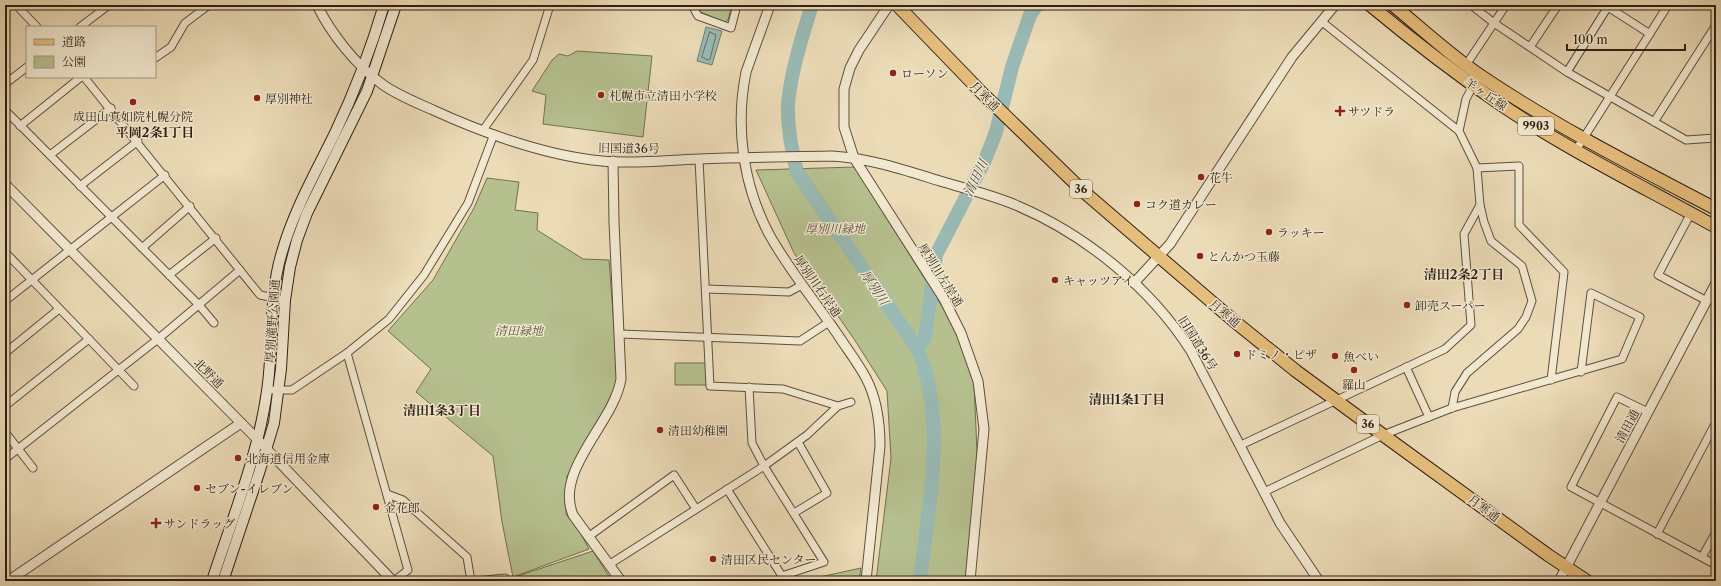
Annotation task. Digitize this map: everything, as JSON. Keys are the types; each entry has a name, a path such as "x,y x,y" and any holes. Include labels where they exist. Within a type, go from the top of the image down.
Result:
{"main road":[{"name":"厚別滝野公園通","path":"212,581 257,439 267,390 274,299 281,254 292,222 365,67 384,5"},
{"name":"厚別滝野公園通","path":"223,581 267,449 274,423 279,390 285,300 290,267 307,213 356,115 373,76 396,5"},
{"name":"月寒通","path":"897,5 1007,118 1084,192 1158,256 1278,356 1335,400 1587,581"},
{"name":"羊ヶ丘線","path":"1370,5 1422,49 1583,139 1716,209"},
{"name":"羊ヶ丘線","path":"1393,5 1466,65 1476,80 1501,105 1576,150 1716,227"}],"street":[{"path":"16,5 36,26"},
{"path":"81,26 109,5"},
{"path":"156,57 171,47 185,24 209,5"},
{"name":"旧国道36号","path":"317,5 335,35 373,76 405,98 494,134 557,153 603,161 654,162 699,159 832,156 854,158 888,164 1017,205 1068,230 1134,283 1176,326 1192,351 1241,444 1264,492 1298,551 1319,581"},
{"path":"483,130 533,60 550,5"},
{"path":"692,5 698,16 731,28 737,5"},
{"name":"厚別川右岸通","path":"770,5 743,84 741,119 744,158 749,183 761,218 775,244 866,379 876,408 880,428 880,446 866,581"},
{"name":"厚別川左岸通","path":"889,5 859,50 850,68 844,89 844,127 854,158 920,265 944,299 961,333 972,361 982,405 984,429 970,581"},
{"path":"1134,283 1170,244 1292,57 1335,5"},
{"path":"1471,5 1494,23 1567,72 1686,140 1716,138"},
{"path":"1466,65 1506,5"},
{"path":"1530,47 1558,5"},
{"path":"1576,150 1668,5"},
{"path":"1567,72 1609,6 1650,34"},
{"path":"1321,21 1459,130 1477,168 1480,205 1484,222 1492,240 1522,266 1532,301 1526,317 1518,329 1467,373 1454,392 1452,408"},
{"path":"1654,122 1716,25"},
{"path":"5,84 26,68"},
{"path":"20,126 80,78"},
{"path":"85,78 138,141 260,295 285,300"},
{"path":"1459,130 1466,99 1476,80"},
{"path":"50,155 111,108"},
{"path":"5,110 199,305 214,323"},
{"path":"267,390 292,390 346,353 389,319 424,275 468,203 494,134"},
{"path":"80,186 138,141"},
{"path":"699,159 710,386 783,389 838,406"},
{"path":"613,161 614,222 622,368 619,390 574,473 568,491 568,505 573,516 610,564 621,581"},
{"path":"1477,168 1518,166 1519,224 1564,272 1551,380"},
{"path":"5,301 165,175"},
{"name":"北野通","path":"5,184 267,449 394,581"},
{"path":"1241,444 1445,349 1471,325 1464,234 1480,205"},
{"path":"142,248 190,206"},
{"path":"1691,213 1658,275 1707,300"},
{"path":"169,275 216,238"},
{"path":"5,252 134,386"},
{"path":"5,459 158,339 240,270"},
{"name":"清田通","path":"1559,581 1716,283"},
{"path":"706,289 789,292 802,284"},
{"path":"1264,492 1383,435 1452,408 1581,372 1622,359 1640,317 1591,292 1581,372"},
{"path":"5,353 59,309"},
{"path":"620,334 800,341 829,322"},
{"path":"5,406 89,339"},
{"path":"346,353 408,570 394,581"},
{"path":"1406,367 1429,417"},
{"path":"727,489 782,576 824,562 764,466 752,443 750,387"},
{"path":"1648,412 1617,397 1571,486 1657,534 1716,564"},
{"path":"610,564 764,466 798,442 838,406 850,402"},
{"path":"8,581 241,423"},
{"path":"1657,534 1715,426"},
{"path":"5,432 33,468"},
{"path":"794,513 827,493 798,442"},
{"path":"588,537 674,475 696,509"},
{"path":"387,494 403,500 467,557 471,581"},
{"path":"1702,558 1716,532"},
{"path":"475,581 505,578 508,581"}],"green space":[{"path":"700,5 732,5 728,20 725,22 700,12"},
{"path":"577,51 652,56 643,137 543,124 546,95 532,91 552,60 559,54 568,56"},
{"name":"厚別川緑地","path":"855,167 953,324 974,383 978,475 967,581 876,581 891,458 887,391 854,339 794,253 756,170"},
{"name":"清田緑地","path":"487,178 519,182 515,210 538,213 537,230 583,259 609,260 618,380 598,423 567,476 566,514 581,534 589,549 513,577 502,522 493,456 416,392 431,369 388,331 433,280 474,208"},
{"path":"675,363 706,363 707,385 675,385"},
{"path":"593,551 612,581 545,581 543,579 518,576"},
{"path":"861,568 859,581 801,581"}],"water":[{"path":"706,27 722,31 712,65 697,61"}],"waterway":[{"name":"厚別川","path":"812,5 797,54 789,92 788,113 792,147 797,172 917,348 926,375 932,404 934,433 931,494 920,581"},
{"name":"清田川","path":"917,348 925,338 936,255 985,160 996,132 1012,67 1030,15 1037,5"}],"place":[{"name":"ローソン","path":"893,73"},
{"name":"札幌市立清田小学校","path":"601,95"},
{"name":"厚別神社","path":"257,98"},
{"name":"成田山真如院札幌分院","path":"133,102"},
{"name":"サツドラ","path":"1340,111"},
{"name":"花牛","path":"1201,177"},
{"name":"コク道カレー","path":"1137,204"},
{"name":"ラッキー","path":"1269,232"},
{"name":"とんかつ玉藤","path":"1200,256"},
{"name":"キャッツアイ","path":"1055,280"},
{"name":"卸売スーパー","path":"1407,305"},
{"name":"ドミノ・ピザ","path":"1237,354"},
{"name":"魚べい","path":"1335,356"},
{"name":"羅山","path":"1354,370"},
{"name":"清田幼稚園","path":"660,430"},
{"name":"北海道信用金庫","path":"238,458"},
{"name":"セブン-イレブン","path":"197,488"},
{"name":"金花郎","path":"376,507"},
{"name":"サンドラッグ","path":"156,523"},
{"name":"清田区民センター","path":"713,559"}],"district":[{"name":"平岡2条1丁目","path":"155,132"},
{"name":"清田2条2丁目","path":"1464,274"},
{"name":"清田1条1丁目","path":"1127,399"},
{"name":"清田1条3丁目","path":"442,410"}]}
